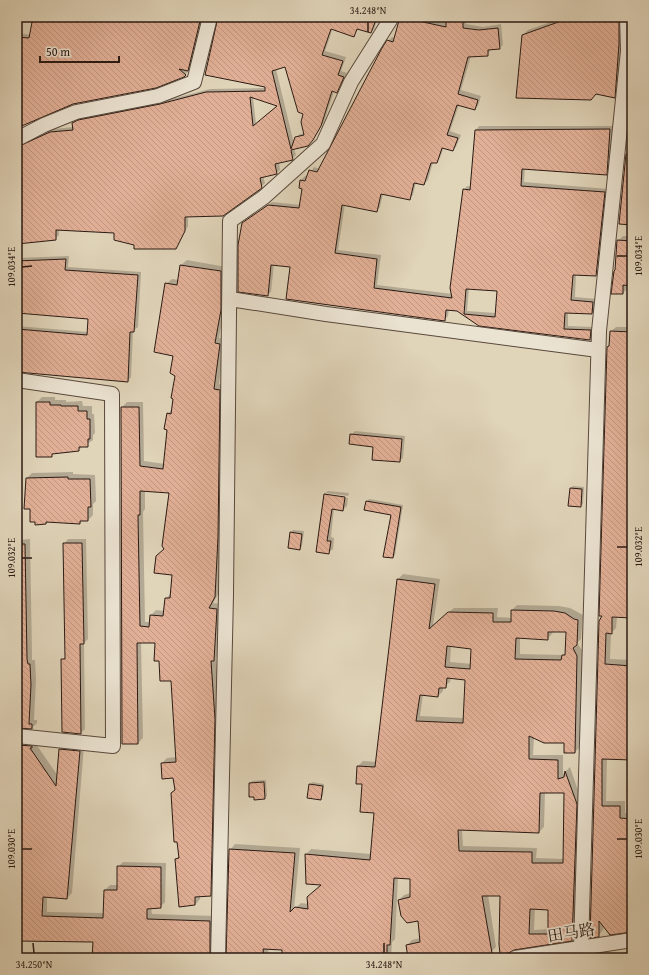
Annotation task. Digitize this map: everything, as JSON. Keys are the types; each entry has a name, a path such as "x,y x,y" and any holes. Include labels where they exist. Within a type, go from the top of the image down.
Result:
{"street":[{"path":"17,139 44,125 76,112 158,96 194,82 210,17"},
{"path":"218,958 226,594 230,221 264,197 323,144 351,82 392,17"},
{"path":"581,948 598,350 628,52 627,17"},
{"path":"230,300 598,350"},
{"path":"17,380 112,394 113,746 17,736"},
{"name":"田马路","path":"515,958 632,940"}],"building":[{"path":"33,17 201,17 188,71 179,69 186,75 184,77 156,88 73,104 17,128 17,37 29,38"},
{"path":"218,17 377,17 371,33 357,29 354,37 331,29 322,55 343,61 338,75 344,77 337,93 332,91 321,126 308,146 291,150 293,160 275,164 277,174 260,178 262,188 223,216 185,217 185,231 176,249 134,249 134,245 114,240 114,233 56,230 56,240 17,244 17,147 50,132 73,130 72,123 78,120 160,104 206,92 265,91 265,87 205,75","holes":["285,67 298,112 303,114 301,122 304,135 295,137 291,149 272,71","250,97 277,106 253,126"]},
{"path":"400,17 446,27 446,17 463,17 463,28 479,30 498,28 500,49 488,50 488,56 468,57 458,94 478,100 475,110 457,105 447,135 458,138 453,151 442,148 437,163 431,163 424,185 414,183 410,200 381,194 377,212 342,205 335,253 377,259 374,288 452,298 450,288 463,189 470,190 475,130 610,129 607,175 522,169 521,186 605,192 596,276 573,275 571,300 593,302 592,314 565,313 564,329 591,330 590,340 479,326 457,311 446,310 445,321 286,299 290,267 271,265 268,296 238,292 238,245 242,223 268,205 299,208 302,189 299,188 300,180 305,181 309,170 317,172 382,48 387,40 393,42","holes":["466,289 497,291 495,317 464,314"]},
{"path":"595,19 619,21 615,98 596,94 591,100 516,98 522,35 564,20 595,21"},
{"path":"626,154 632,155 632,225 619,224"},
{"path":"617,240 632,241 632,286 623,285 623,294 611,294 615,270"},
{"path":"66,259 65,270 138,275 134,332 130,332 128,382 17,372 17,329 87,335 88,319 17,313 17,261"},
{"path":"180,265 221,271 221,310 215,343 220,344 214,389 220,390 218,537 215,597 209,608 217,609 214,661 211,661 215,719 211,896 195,897 195,905 179,907 175,859 179,858 177,842 174,842 171,793 175,790 173,778 162,779 161,763 176,762 171,681 160,681 159,661 154,661 155,643 137,643 138,744 122,744 121,407 139,407 140,466 163,469 167,430 164,429 167,413 171,414 173,399 171,398 175,376 170,373 173,356 154,352 165,283 177,285","holes":["140,491 169,493 162,546 164,549 156,556 154,573 172,575 170,598 165,598 163,616 150,615 149,627 140,626 138,515 140,515"]},
{"path":"610,331 632,332 632,618 612,617 612,634 606,633 605,664 632,666 632,760 602,759 602,806 620,806 620,818 632,819 632,932 610,935 599,921 599,937 590,938 599,621 602,616 599,616 607,347 609,346"},
{"path":"36,402 50,402 50,405 78,406 78,411 87,411 87,419 90,419 90,439 88,439 88,447 79,447 79,451 52,454 52,457 36,457"},
{"path":"350,434 402,439 400,462 372,460 373,447 349,444"},
{"path":"68,477 68,479 90,479 91,507 88,507 88,521 80,521 80,524 46,522 46,524 35,525 35,522 30,522 30,509 24,509 26,478"},
{"path":"570,488 582,489 581,507 568,506"},
{"path":"324,494 345,497 343,511 332,509 327,541 331,541 329,554 316,552"},
{"path":"366,501 401,507 393,558 383,557 391,515 364,510"},
{"path":"290,532 302,534 300,550 288,548"},
{"path":"63,543 82,543 84,644 80,644 81,734 62,732 61,659 65,659"},
{"path":"17,544 25,544 27,659 28,664 30,664 31,685 29,724 32,724 32,729 17,728"},
{"path":"397,579 435,584 429,629 448,612 493,613 493,622 511,622 511,610 554,611 565,613 578,620 577,645 573,648 577,656 575,753 564,753 564,743 544,743 529,736 529,759 558,760 558,779 564,777 565,771 577,804 572,941 514,950 509,953 500,954 500,896 482,896 492,953 488,956 476,958 408,958 406,945 420,942 418,921 407,923 401,916 398,900 410,897 410,879 394,878 390,945 387,945 387,958 282,958 282,950 263,949 264,958 226,958 229,849 295,853 290,912 295,907 308,909 307,897 321,885 306,884 305,854 370,860 374,813 360,812 362,784 356,784 357,766 375,767","holes":["548,632 566,632 565,655 562,655 561,660 515,659 516,638 548,640","447,646 471,649 470,669 445,667","447,678 465,680 463,723 416,721 420,695 438,697 439,688 446,688","540,793 564,793 563,863 532,863 532,852 459,851 458,830 539,833","530,909 548,910 548,934 529,934"]},
{"path":"17,745 32,746 32,748 30,748 56,786 59,749 80,751 67,899 43,897 42,916 103,918 104,890 117,890 117,866 161,867 161,908 147,909 147,919 210,921 210,958 92,958 93,942 17,941"},
{"path":"264,782 265,799 254,800 254,797 249,797 249,783"},
{"path":"309,784 323,786 321,800 307,798"}]}
